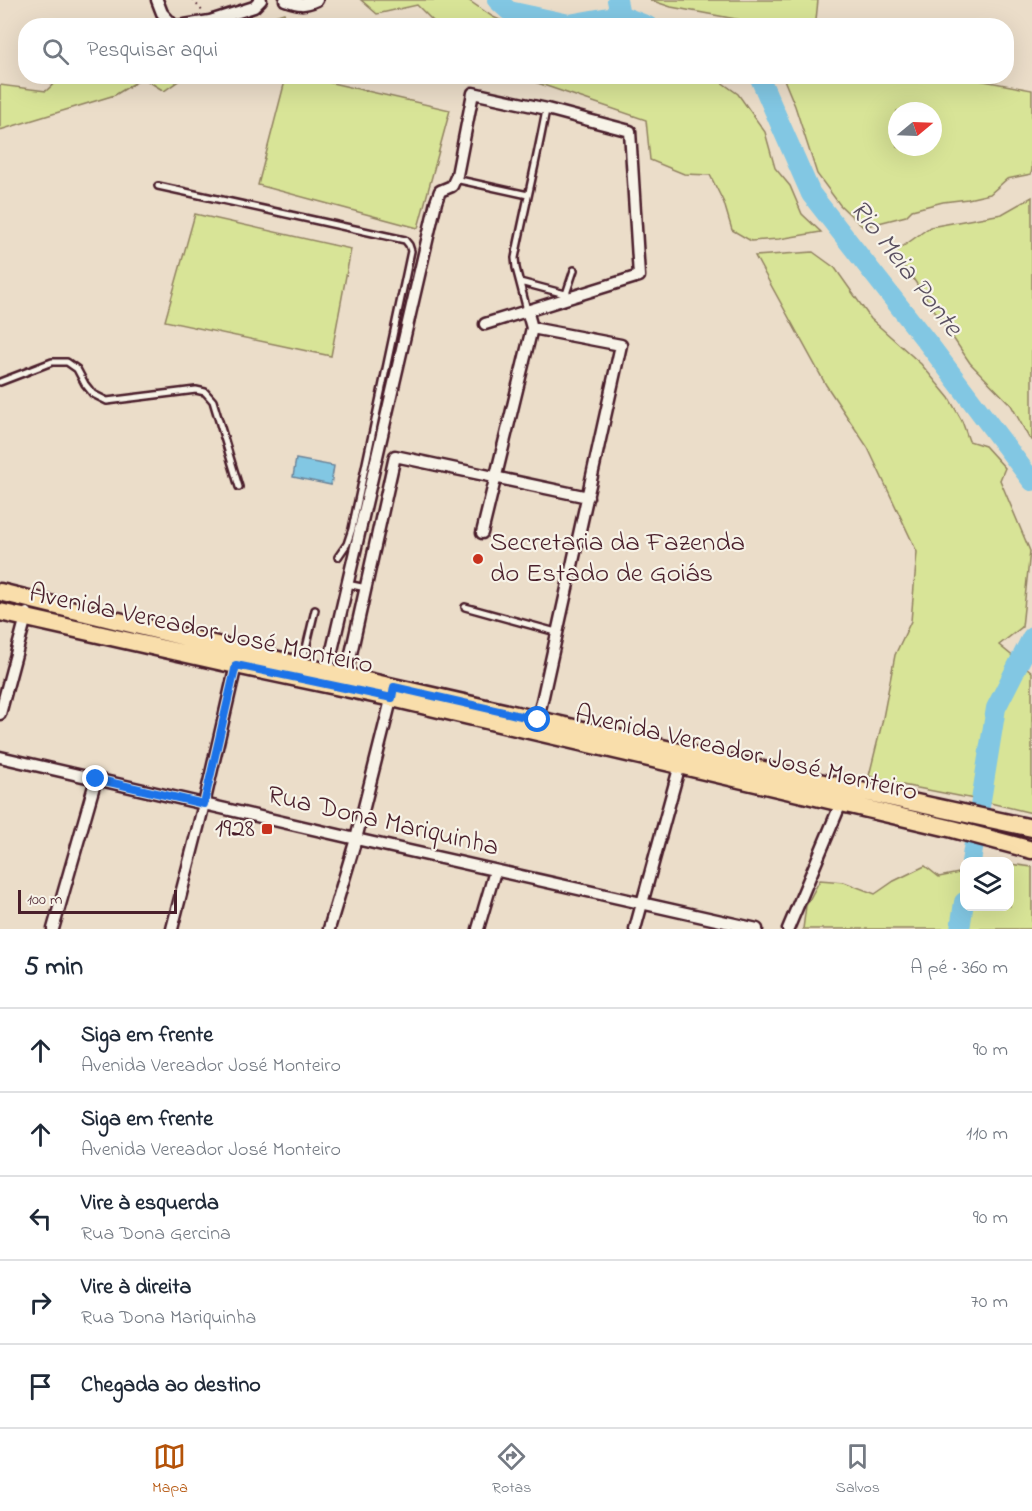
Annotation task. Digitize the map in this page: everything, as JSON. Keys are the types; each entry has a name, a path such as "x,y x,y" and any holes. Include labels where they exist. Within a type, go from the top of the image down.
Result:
{"main road":[{"name":"Avenida Vereador José Monteiro","path":"0,592 346,676 393,693 682,759 945,808 1032,828"},
{"name":"Avenida Vereador José Monteiro","path":"0,612 236,665 538,720 841,803 1032,850"}],"street":[{"path":"157,0 162,13 167,18"},
{"path":"285,0 298,4 308,4 317,0"},
{"path":"217,18 254,2"},
{"path":"327,672 436,202 440,191 452,186 455,179 473,93 630,131 639,276 570,295 485,324"},
{"path":"482,533 532,328 527,310"},
{"path":"532,328 621,345 538,720"},
{"path":"346,676 395,456 588,497"},
{"path":"0,714 32,599"},
{"path":"172,929 236,665"},
{"path":"329,929 356,839 393,693"},
{"name":"Rua Dona Mariquinha","path":"0,757 757,929"},
{"path":"635,929 682,759"},
{"path":"53,929 96,779"},
{"path":"788,929 841,803"},
{"path":"478,929 495,871"}],"lane":[{"path":"527,310 515,258 536,166 546,109"},
{"path":"455,179 528,195"},
{"path":"158,186 405,240 409,244 411,251 352,529 347,544 338,557"},
{"path":"520,282 570,295 574,270"},
{"path":"0,382 51,362 67,362 77,369 93,394 107,401 196,390 205,392 213,402 239,487"},
{"path":"347,584 366,588"},
{"path":"465,607 558,633"},
{"path":"302,666 315,610"}],"path":[{"path":"193,0 208,18"}],"green space":[{"path":"361,0 468,0 495,18 430,18 417,5 377,14"},
{"path":"650,0 818,0 816,18 730,18 671,7"},
{"path":"284,13 286,18 268,18"},
{"path":"53,84 133,84 115,95 0,130 0,85 46,91"},
{"path":"153,84 174,84 164,91"},
{"path":"284,84 337,84 450,110 418,228 258,185"},
{"path":"541,84 724,84 738,94 765,132 775,168 790,186 802,214 821,232 751,241 732,230 724,203 710,175 684,174 650,160 646,120"},
{"path":"786,84 1000,84 1032,90 1031,174 1007,179 990,194 912,210 906,216 863,227 840,205 817,174"},
{"path":"1032,197 1032,440 1011,405 970,363 908,271 891,255 930,227 1002,214"},
{"path":"195,214 351,249 331,356 165,321"},
{"path":"813,252 835,268 871,319 921,364 949,398 962,421 969,441 985,446 1005,468 1000,480 1030,551 1022,627 999,645 1032,672 1032,813 869,776 895,655 911,621 917,552 868,448 826,385 755,256"},
{"path":"1014,865 1032,867 1032,929 803,929 806,906 820,880 844,882 875,894 894,881 925,866 939,877 960,873 960,911 1014,911"}],"water":[{"path":"296,459 334,466 331,485 293,477"}],"waterway":[{"name":"Rio Meia Ponte","path":"497,0 509,11 541,18"},
{"name":"Rio Meia Ponte","path":"617,0 620,15 628,18"},
{"name":"Rio Meia Ponte","path":"603,18 620,15"},
{"name":"Rio Meia Ponte","path":"763,84 811,194 1032,481"},
{"name":"Rio Meia Ponte","path":"972,857 996,708 1032,637"},
{"name":"Rio Meia Ponte","path":"960,929 963,911"}],"place":[{"name":"Secretaria da Fazenda do Estado de Goiás","path":"478,559"},
{"name":"1928","path":"267,829"}],"route":[{"path":"96,779 204,804 236,665 392,698 394,687 538,720"}]}
